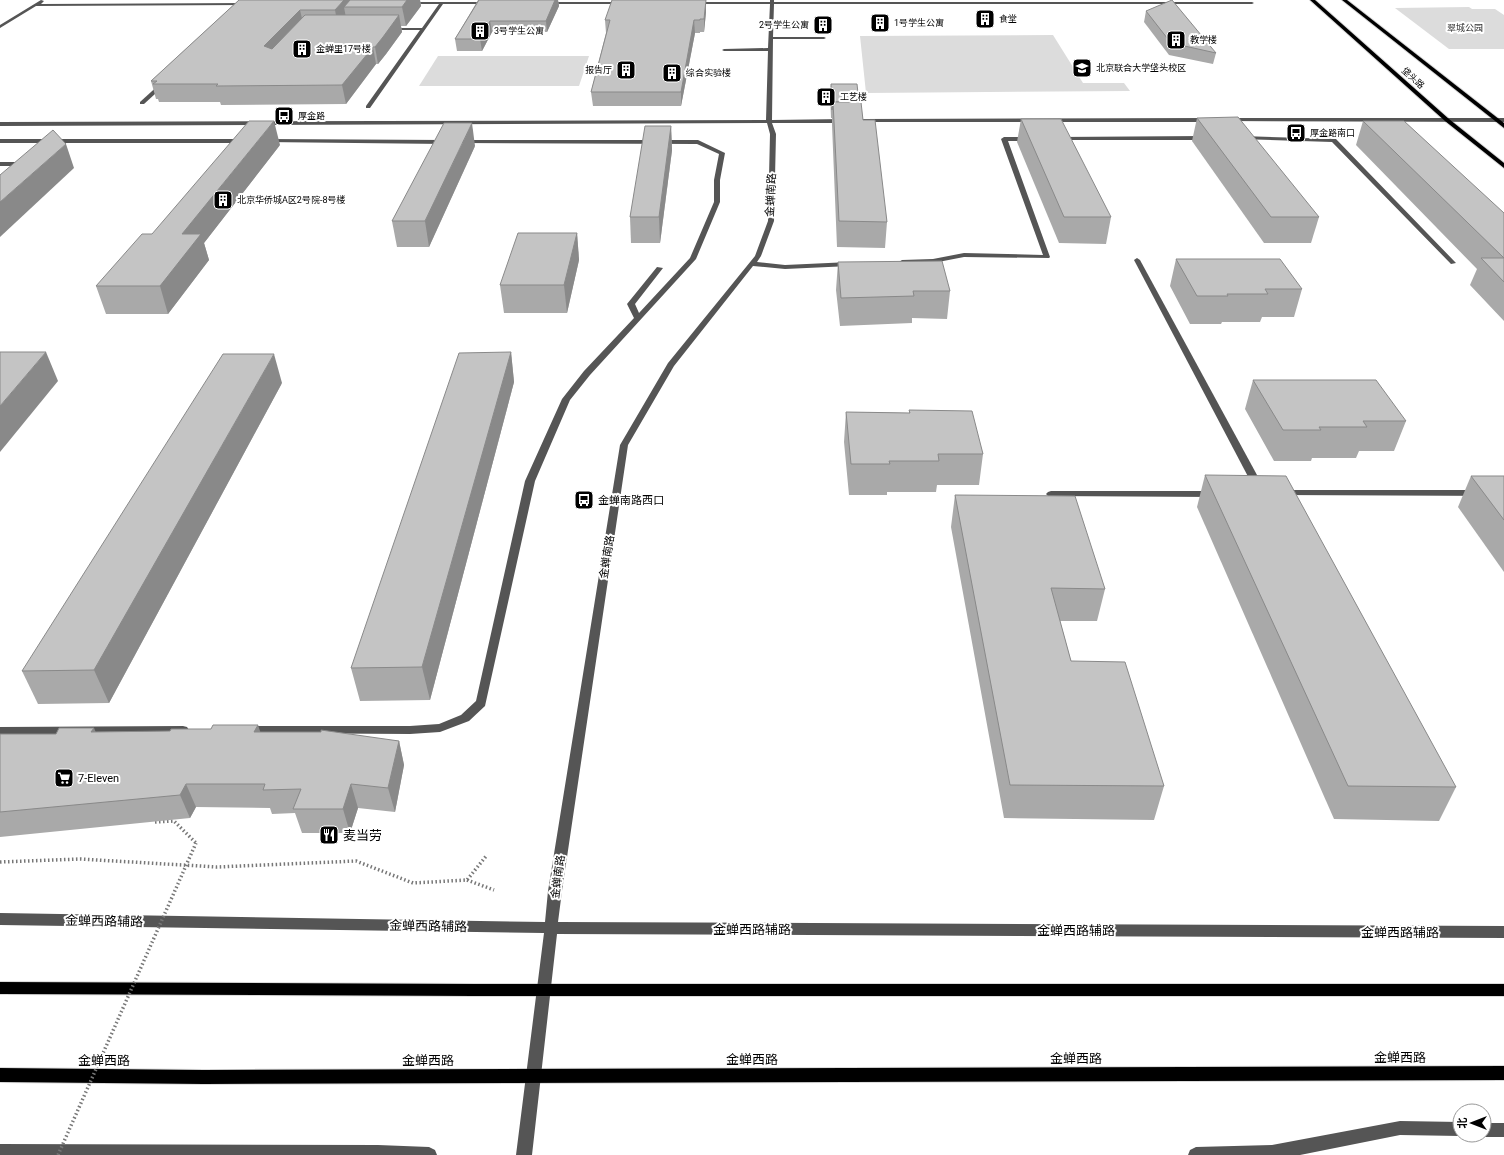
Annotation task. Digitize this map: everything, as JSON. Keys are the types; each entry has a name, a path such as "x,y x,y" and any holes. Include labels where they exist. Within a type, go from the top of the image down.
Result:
{"main road":[{"name":"垡头路","path":"1312,0 1447,120 1504,166"},
{"name":"垡头路","path":"1344,0 1504,126"},
{"path":"0,988 545,990 1504,990"},
{"name":"金蝉西路","path":"0,1075 204,1077 1504,1073"}],"street":[{"path":"0,27 43,0 235,1"},
{"name":"金蝉南路","path":"524,1155 545,990 555,891 624,445 671,365 758,256 771,221 774,134 769,121 772,2"},
{"path":"403,3 497,3"},
{"path":"368,107 442,3"},
{"path":"544,3 630,3"},
{"path":"685,3 1252,3"},
{"path":"36,5 248,4 243,9"},
{"path":"0,19 13,19"},
{"path":"385,29 423,29"},
{"path":"772,38 824,38"},
{"path":"724,50 771,49"},
{"path":"142,103 170,77"},
{"path":"856,121 1504,120"},
{"path":"0,124 848,121"},
{"path":"1052,139 1214,138"},
{"path":"1230,138 1334,140 1453,263"},
{"path":"894,262 933,261 964,255 1046,257 1004,139 1036,139"},
{"path":"0,140 698,142 722,153 717,180 717,202 693,259 587,373 566,399 530,481 481,703 465,718 440,728 410,730 236,730"},
{"path":"0,164 29,164 23,169"},
{"path":"1137,260 1262,494 1254,494"},
{"path":"752,264 785,267 855,264"},
{"path":"638,319 631,304 659,268"},
{"path":"1270,494 1504,493"},
{"path":"1051,494 1223,494"},
{"path":"0,731 189,730"},
{"name":"金蝉西路辅路","path":"0,919 551,928 1504,932"},
{"path":"1196,1155 1272,1153 1400,1128 1452,1129"},
{"path":"1492,1130 1504,1130"},
{"path":"0,1152 378,1153 429,1155"}],"path":[{"path":"58,1155 196,843 174,822 150,822"},
{"path":"467,880 487,855"},
{"path":"0,862 80,859 217,867 356,862 413,883 467,880 494,890"}],"green space":[{"name":"翠城公园","path":"1469,7 1472,9 1495,9 1504,15 1504,49 1449,49 1395,8"},
{"path":"1053,35 1083,83 1124,83 1130,91 866,93 860,36"},
{"path":"438,56 589,56 579,86 419,86"}],"building":[{"path":"239,0 344,0 335,10 300,10 264,46 272,49 305,15 399,15 375,47 373,47 342,85 216,86 218,84 153,84 157,81 151,81"},
{"path":"350,0 407,0 402,7 344,7"},
{"path":"479,0 555,0 546,21 490,21 480,39 455,39"},
{"path":"612,0 706,0 704,19 694,20 681,92 591,92 610,20 605,20"},
{"path":"1172,0 1216,53 1171,43 1146,11"},
{"path":"831,84 857,84 859,102 833,102 832,110"},
{"path":"833,102 861,102 863,120 875,120 887,222 839,221"},
{"path":"1238,117 1319,217 1271,217 1197,118"},
{"path":"1021,119 1061,119 1111,217 1064,217"},
{"path":"249,121 274,121 182,234 201,234 160,286 96,286 142,234 152,234"},
{"path":"1363,121 1404,121 1504,213 1504,258"},
{"path":"444,123 472,123 425,221 392,221"},
{"path":"645,126 671,126 659,217 630,217"},
{"path":"53,130 66,144 0,202 0,175"},
{"path":"518,233 577,233 564,285 500,285"},
{"path":"1481,258 1504,258 1504,282"},
{"path":"1176,259 1280,259 1302,289 1265,289 1268,294 1197,296"},
{"path":"942,261 950,291 913,291 914,296 841,298 838,262"},
{"path":"0,352 46,352 0,406"},
{"path":"511,352 422,667 351,668 459,353"},
{"path":"223,354 274,354 94,670 22,671"},
{"path":"1253,380 1376,380 1406,421 1363,421 1367,427 1319,427 1321,430 1283,430"},
{"path":"909,410 972,411 983,454 938,454 939,461 889,461 890,464 851,464 846,412 910,413"},
{"path":"1205,475 1286,476 1456,787 1348,786"},
{"path":"1471,476 1504,476 1504,520"},
{"path":"955,495 1075,496 1105,589 1051,588 1071,661 1125,662 1164,786 1010,785"},
{"path":"213,725 258,725 254,732 321,732 321,730 399,741 388,788 351,784 343,809 293,809 301,789 263,790 265,784 186,784 180,795 0,812 0,734 56,734 59,728 94,728 91,732 170,731 171,729 211,729"}],"place":[{"name":"食堂","path":"985,19"},
{"name":"1号学生公寓","path":"880,23"},
{"name":"2号学生公寓","path":"823,25"},
{"name":"3号学生公寓","path":"480,31"},
{"name":"教学楼","path":"1176,40"},
{"name":"金蝉里17号楼","path":"302,49"},
{"name":"北京联合大学垡头校区","path":"1082,68"},
{"name":"报告厅","path":"626,70"},
{"name":"综合实验楼","path":"672,73"},
{"name":"工艺楼","path":"826,97"},
{"name":"厚金路","path":"284,116"},
{"name":"厚金路南口","path":"1296,133"},
{"name":"北京华侨城A区2号院-8号楼","path":"223,200"},
{"name":"金蝉南路西口","path":"584,500"},
{"name":"7-Eleven","path":"64,778"},
{"name":"麦当劳","path":"329,835"}]}
